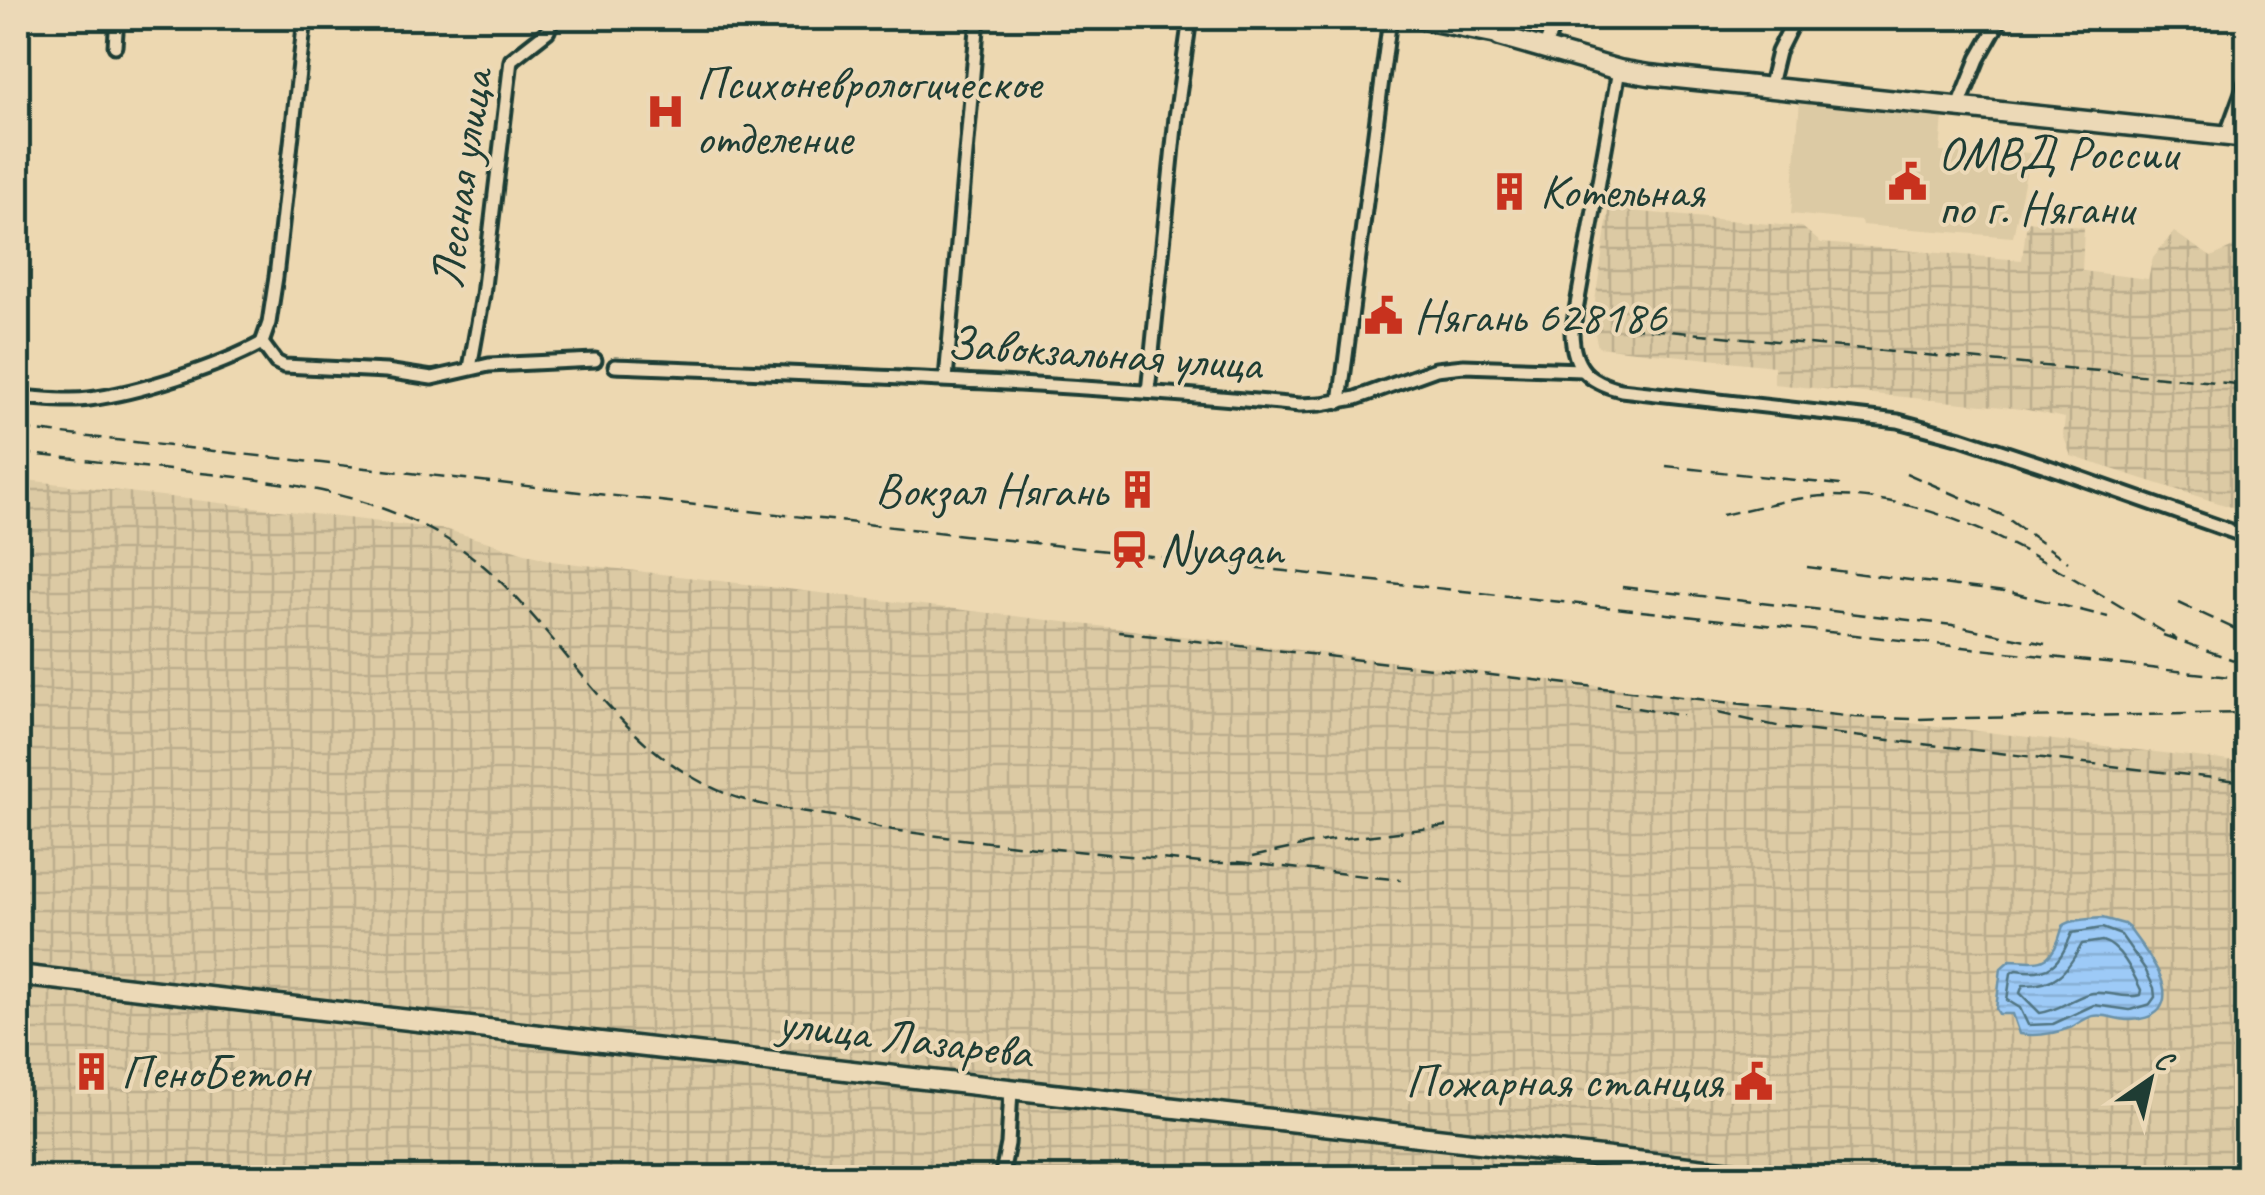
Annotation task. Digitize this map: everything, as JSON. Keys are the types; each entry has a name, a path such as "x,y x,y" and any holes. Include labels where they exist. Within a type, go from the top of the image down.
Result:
{"main road":[{"path":"1499,27 1544,49 1619,70 2238,137"},
{"name":"улица Лазарева","path":"18,974 1784,1178"}],"street":[{"path":"114,46 117,18"},
{"path":"18,396 71,400 110,395 209,366 262,343 276,277 305,18"},
{"name":"Лесная улица","path":"470,368 483,295 511,60 548,31 552,18"},
{"path":"946,379 978,18"},
{"path":"1148,392 1190,18"},
{"path":"1340,402 1390,18"},
{"path":"1410,18 1499,27"},
{"path":"1544,49 1558,18"},
{"path":"1769,89 1778,52 1795,18"},
{"path":"1958,109 1978,58 2001,18"},
{"path":"1619,70 1573,318 1572,348 1582,370 1606,386 1621,390 1898,421 2046,466 2248,537"},
{"path":"2238,137 2248,76"},
{"path":"2238,137 2248,118"},
{"path":"262,343 276,362 295,368 386,371 432,378 502,364 595,360"},
{"name":"Завокзальная улица","path":"614,366 946,379 1300,404 1356,398 1436,369 1464,366 1582,370"},
{"path":"1001,1178 1012,1090"}],"shaded area":[{"name":"ОМВД России по г. Нягани","path":"1800,100 1943,116 1940,152 1977,155 1984,149 2030,153 2013,237 1862,225 1861,221 1791,214"},
{"path":"1609,209 1802,227 1821,243 2022,260 2027,221 2084,227 2082,271 2148,279 2153,257 2174,232 2211,257 2247,241 2247,512 2071,456 2063,435 2065,418 2023,409 1774,384 1774,366 1598,347 1592,321"},
{"path":"18,479 448,530 552,561 2247,763 2247,1177 18,1178"}],"water":[{"path":"2102,918 2129,928 2149,956 2164,990 2159,1010 2150,1016 2126,1020 2098,1015 2052,1033 2019,1034 2012,1014 1999,1014 1996,1009 2001,968 2010,960 2044,959 2054,950 2063,926"}],"railway":[{"path":"1626,327 2248,385"},
{"path":"18,429 2248,679"},
{"path":"18,453 297,486 384,509 425,527 463,550 499,580 596,692 647,744 676,767 739,798 938,836 1201,863 1250,863"},
{"path":"1666,466 1840,485"},
{"path":"1906,473 2004,516 2068,562"},
{"path":"1722,515 1827,496 1875,499 1922,509 1967,524 2053,566 2176,639"},
{"path":"1807,567 2013,593 2108,617"},
{"path":"1622,587 1953,625 2045,644"},
{"path":"2179,603 2248,635"},
{"path":"1119,632 1854,717 2248,713"},
{"path":"2163,635 2248,665"},
{"path":"1614,704 1683,716"},
{"path":"1718,713 1786,728 2248,782"},
{"path":"1252,857 1324,841 1447,826"},
{"path":"1238,862 1401,880"}],"place":[{"name":"Психоневрологическое отделение","path":"666,111"},
{"name":"ОМВД России по г. Нягани","path":"1908,181"},
{"name":"Котельная","path":"1510,191"},
{"name":"Нягань 628186","path":"1384,316"},
{"name":"Вокзал Нягань","path":"1137,490"},
{"name":"Nyagan","path":"1129,549"},
{"name":"ПеноБетон","path":"91,1072"},
{"name":"Пожарная станция","path":"1753,1081"}]}
